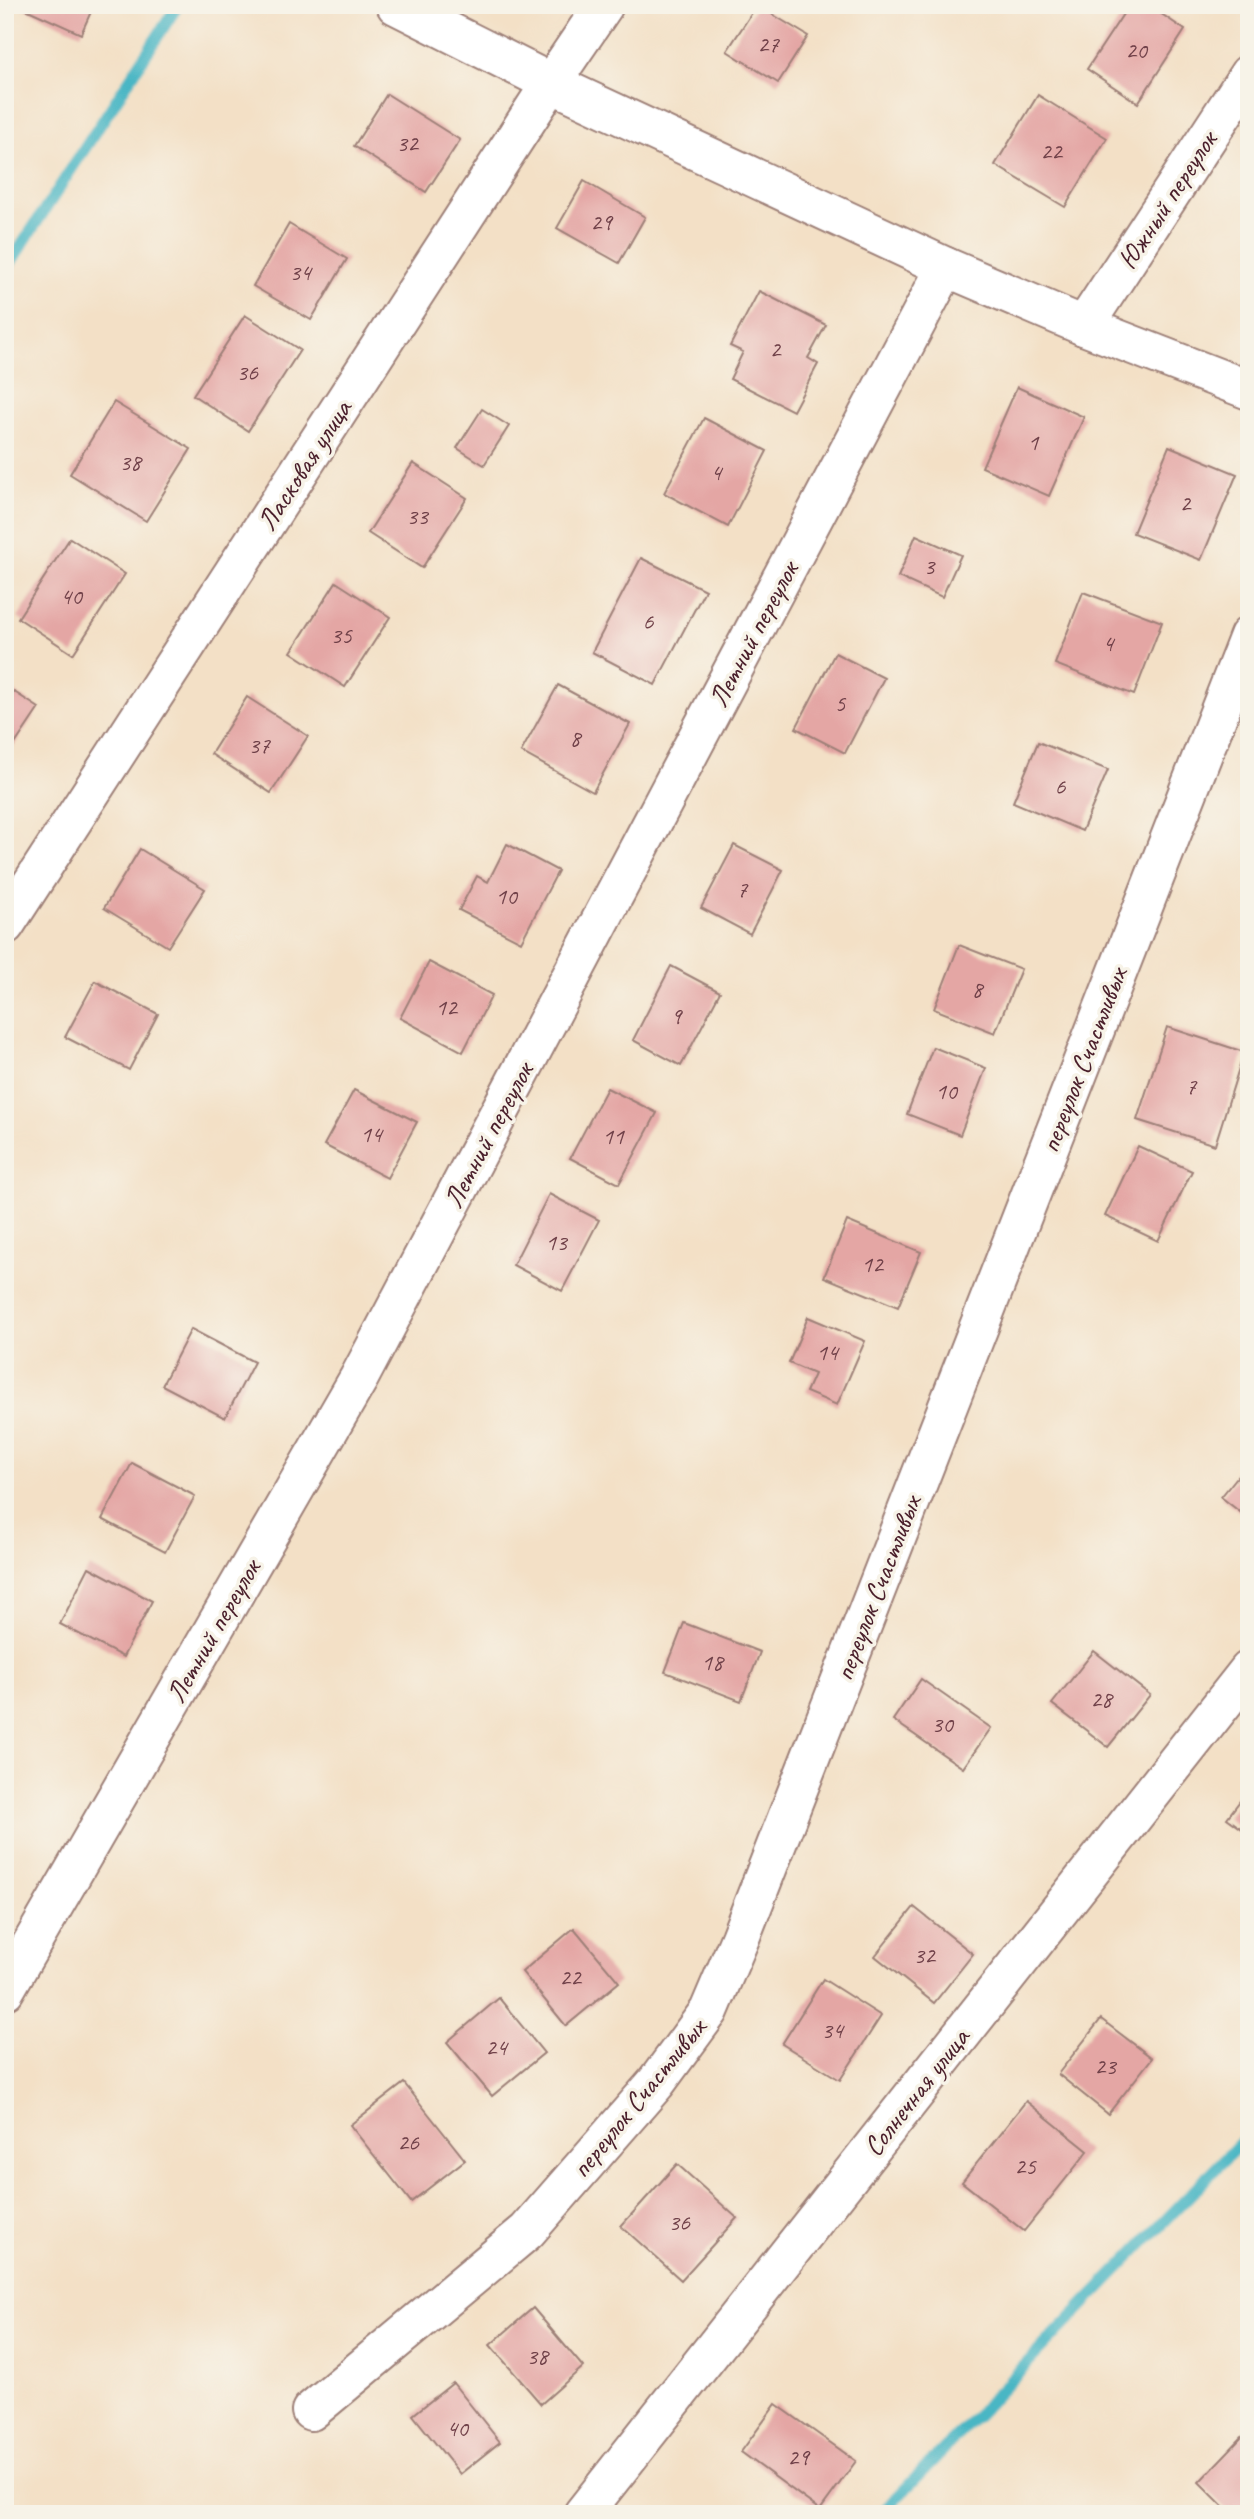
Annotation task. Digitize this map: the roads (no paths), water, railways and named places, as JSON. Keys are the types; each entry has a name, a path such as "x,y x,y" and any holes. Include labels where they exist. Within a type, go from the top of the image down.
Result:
{"street":[{"path":"396,5 551,83 946,267 1084,327 1249,390"},
{"name":"Ласковая улица","path":"5,925 604,5"},
{"name":"Южный переулок","path":"1084,327 1249,74"},
{"name":"Летний переулок","path":"5,1990 359,1378 946,267"},
{"name":"переулок Счастливых","path":"312,2411 527,2231 656,2083 709,2011 756,1899 1249,636"},
{"name":"Солнечная улица","path":"583,2514 1249,1670"}],"waterway":[{"path":"5,271 178,5"},
{"path":"881,2514 1249,2134"}]}
